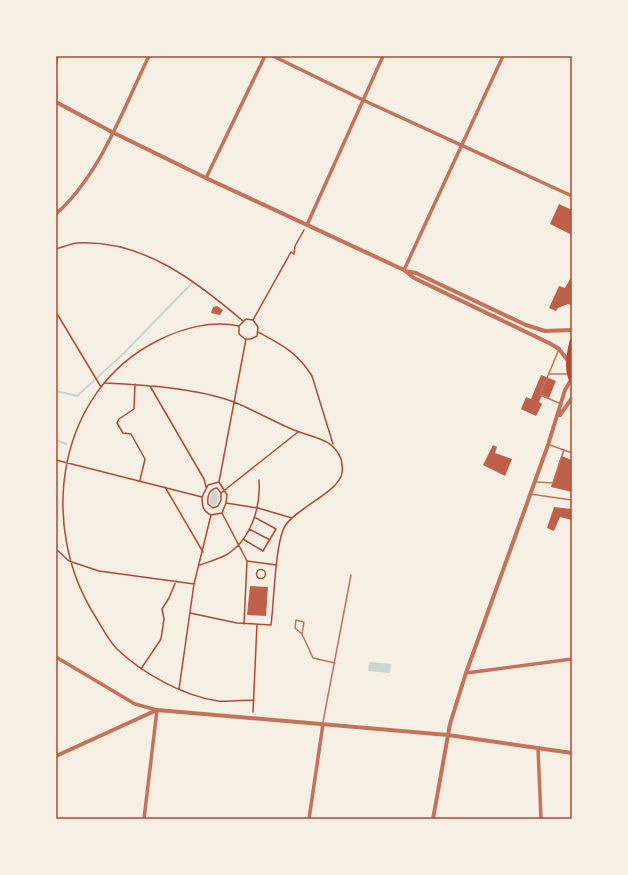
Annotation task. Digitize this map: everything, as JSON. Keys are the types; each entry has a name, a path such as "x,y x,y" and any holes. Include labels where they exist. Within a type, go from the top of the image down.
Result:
{"main road":[{"path":"572,341 569,362 569,374 572,381"}],"street":[{"path":"56,214 84,183 112,132 148,56"},
{"path":"206,178 265,56"},
{"path":"273,56 363,100 572,196"},
{"path":"307,225 383,56"},
{"path":"404,270 503,56"},
{"path":"57,102 112,132 206,178 404,270 416,273 526,325 545,331 572,330"},
{"path":"404,270 414,278 538,337 559,349 569,362"},
{"path":"433,819 448,735 466,673 535,482 568,384 572,381"},
{"path":"556,422 572,398"},
{"path":"56,657 135,704 157,710 448,735 572,753"},
{"path":"466,673 572,659"},
{"path":"56,756 157,710"},
{"path":"144,819 157,710"},
{"path":"309,819 323,724"},
{"path":"538,748 541,819"}],"lane":[{"path":"559,349 540,395 561,404"},
{"path":"548,374 569,374"},
{"path":"548,444 572,452"},
{"path":"535,482 553,483 564,450"},
{"path":"530,494 572,500"},
{"path":"323,724 351,575"},
{"path":"302,634 304,622 296,620 295,628 302,634 313,658 335,663"}],"path":[{"path":"56,67 58,56"},
{"path":"56,76 57,102"},
{"path":"253,320 291,252 294,254 295,246 307,225"},
{"path":"56,249 75,243 100,244 148,256 166,265 206,290 243,321"},
{"path":"56,312 101,387"},
{"path":"253,320 258,325 258,332 254,338 246,339 239,334 239,326 243,321 253,320"},
{"path":"239,326 230,324 210,324 187,329 166,336 133,356 104,383 75,431 66,463 63,504 64,529 69,561 88,606 117,649 157,679 179,690 218,700 254,700"},
{"path":"190,613 244,624 271,625 276,565 284,527 292,518 341,479 342,464 337,450 332,444 312,376 306,366 292,350 258,332"},
{"path":"222,512 226,503 226,491 220,482 233,402 246,339"},
{"path":"104,383 150,386 199,394 233,402 298,432 332,444"},
{"path":"135,384 134,409 117,422 123,433 131,434 145,459 140,481"},
{"path":"150,386 204,479 206,487"},
{"path":"221,493 226,491 298,432"},
{"path":"56,460 165,487 202,498"},
{"path":"200,565 225,555 243,539 258,508 260,480"},
{"path":"220,482 211,483 206,487 202,498 202,506 206,513 211,515 222,512"},
{"path":"165,487 203,552"},
{"path":"217,488 221,493 218,506 213,508 210,507 208,502 210,492 217,488"},
{"path":"226,503 258,508 292,518"},
{"path":"222,512 247,561 244,624"},
{"path":"179,690 194,584 200,565 211,515"},
{"path":"243,539 263,551 276,529 254,517"},
{"path":"249,528 270,540"},
{"path":"56,549 69,561 99,571 194,584"},
{"path":"247,561 276,565"},
{"path":"262,570 258,571 257,574 257,577 261,579 266,575 262,570 263,563"},
{"path":"142,669 161,639 164,619 162,609 169,598 176,581"},
{"path":"253,718 257,624"}],"shaded area":[{"path":"216,490 219,498 216,505 213,506 210,503 210,497 213,491"},
{"path":"369,662 391,664 390,673 368,671"}],"building":[{"path":"559,204 572,210 572,235 550,224"},
{"path":"570,279 572,280 571,305 568,304 558,308 556,311 549,308 559,286 565,288"},
{"path":"217,306 223,310 220,315 211,313 213,307"},
{"path":"541,375 556,381 549,398 542,395 539,402 542,404 536,416 521,409 526,397 531,399"},
{"path":"493,445 497,447 495,453 512,459 505,476 483,465"},
{"path":"561,456 572,460 572,492 551,487"},
{"path":"554,507 572,509 572,520 560,517 554,531 547,528"},
{"path":"250,586 268,587 266,616 247,615"}],"waterway":[{"path":"56,391 77,396 122,355 193,282"},
{"path":"56,440 66,444"}]}
